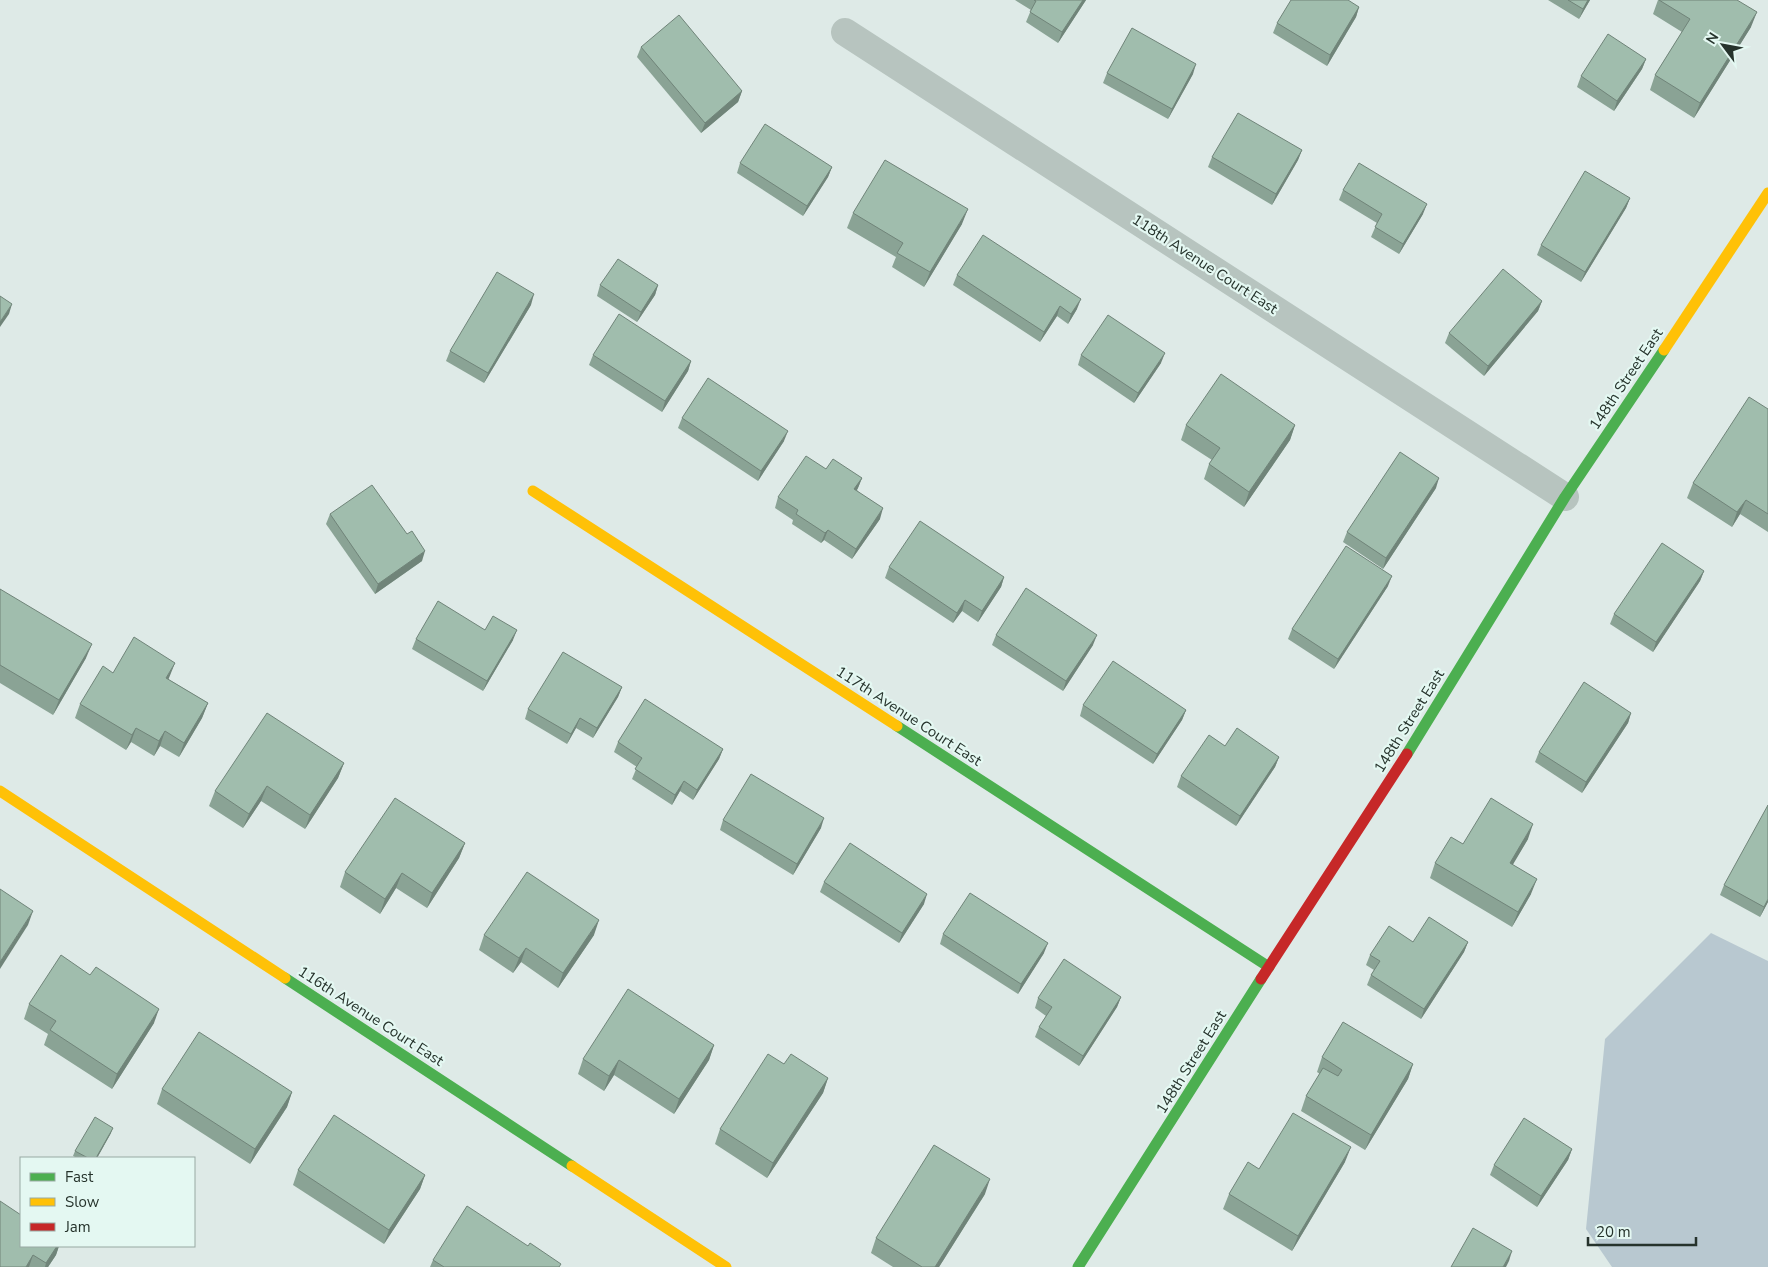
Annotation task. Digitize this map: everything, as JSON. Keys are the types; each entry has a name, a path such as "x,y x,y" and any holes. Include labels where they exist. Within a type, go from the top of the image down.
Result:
{"street":[{"name":"118th Avenue Court East","path":"845,32 1565,496"},
{"name":"148th Street East","path":"1078,1267 1408,753 1565,496 1768,193"},
{"name":"117th Avenue Court East","path":"532,491 1269,967"},
{"name":"116th Avenue Court East","path":"0,790 726,1267"}],"shaded area":[{"path":"1711,933 1768,961 1768,1267 1612,1267 1586,1229 1605,1039"}],"building":[{"path":"1034,0 1083,0 1062,32 1030,12 1036,1"},
{"path":"1291,0 1348,0 1359,7 1330,55 1277,23"},
{"path":"1568,0 1588,0 1583,9"},
{"path":"1659,0 1737,0 1757,12 1700,103 1655,75 1690,19"},
{"path":"679,15 742,91 705,123 641,47"},
{"path":"1132,28 1196,64 1172,109 1107,73"},
{"path":"1608,34 1646,59 1617,101 1581,76"},
{"path":"1238,113 1302,150 1276,194 1212,157"},
{"path":"765,124 832,167 807,206 740,163"},
{"path":"885,160 968,209 930,272 897,253 903,243 853,213"},
{"path":"1359,163 1427,204 1403,244 1375,227 1382,214 1343,190"},
{"path":"1585,171 1630,198 1585,272 1541,245"},
{"path":"983,235 1081,299 1071,314 1060,306 1044,332 957,275"},
{"path":"618,259 658,285 641,312 600,285"},
{"path":"1503,269 1542,301 1488,366 1449,333"},
{"path":"497,272 534,294 488,373 450,351"},
{"path":"0,296 12,304 0,322"},
{"path":"619,314 691,361 665,401 593,355"},
{"path":"1108,315 1165,353 1138,393 1081,355"},
{"path":"1221,374 1295,425 1249,492 1209,464 1220,448 1186,425"},
{"path":"708,378 788,431 761,471 682,418"},
{"path":"1749,397 1768,409 1768,514 1746,500 1737,512 1693,483"},
{"path":"1400,452 1439,478 1386,558 1347,532"},
{"path":"806,456 826,469 833,459 862,478 854,489 883,508 856,549 828,530 825,533 796,514 798,510 778,497"},
{"path":"372,485 407,534 412,531 425,551 378,584 330,514"},
{"path":"920,521 1004,577 982,611 965,600 957,613 889,567"},
{"path":"1662,543 1704,571 1656,642 1614,614"},
{"path":"1346,546 1392,576 1338,659 1292,629"},
{"path":"1026,588 1097,635 1066,681 996,635"},
{"path":"0,589 92,644 59,700 0,665"},
{"path":"438,601 485,630 493,616 517,630 487,681 416,639"},
{"path":"134,637 175,663 166,678 208,703 184,743 165,731 159,741 136,728 132,735 80,704 103,666 113,673"},
{"path":"563,652 622,687 597,728 580,718 571,734 528,709"},
{"path":"1113,661 1186,710 1157,754 1083,705"},
{"path":"1584,682 1631,713 1586,782 1539,752"},
{"path":"645,699 723,749 697,790 684,781 675,795 635,769 642,758 618,742"},
{"path":"267,713 344,763 310,815 267,786 249,814 215,791"},
{"path":"1237,728 1279,757 1240,816 1181,776 1209,735 1225,746"},
{"path":"751,774 824,818 797,864 723,820"},
{"path":"395,798 465,843 432,893 402,873 385,899 345,872"},
{"path":"1491,798 1533,824 1510,863 1537,879 1518,912 1435,863 1451,837 1463,844"},
{"path":"1768,805 1768,899 1764,907 1724,885"},
{"path":"850,843 927,894 902,933 824,882"},
{"path":"527,872 599,920 563,973 526,948 519,958 484,935"},
{"path":"0,889 33,911 0,962"},
{"path":"970,893 1048,943 1021,984 943,934"},
{"path":"1429,917 1468,942 1424,1009 1371,975 1380,961 1370,955 1389,926 1413,942"},
{"path":"61,955 90,975 96,967 159,1009 117,1074 50,1030 56,1021 29,1004"},
{"path":"1064,959 1121,997 1083,1056 1039,1027 1052,1007 1038,998"},
{"path":"628,989 714,1045 679,1099 619,1060 609,1076 583,1059"},
{"path":"1343,1022 1413,1064 1371,1135 1306,1096 1323,1068 1338,1076 1342,1070 1322,1057"},
{"path":"199,1032 292,1092 255,1149 162,1089"},
{"path":"768,1054 784,1064 791,1054 828,1078 773,1163 720,1129"},
{"path":"1293,1113 1351,1147 1298,1236 1229,1194 1248,1162 1259,1169"},
{"path":"334,1115 425,1175 389,1230 298,1170"},
{"path":"95,1117 113,1128 97,1157 86,1157 75,1151"},
{"path":"1524,1118 1572,1149 1541,1196 1494,1165"},
{"path":"934,1145 990,1179 935,1267 922,1267 876,1238"},
{"path":"0,1201 20,1214 20,1247 56,1247 46,1263 33,1255 26,1267 0,1267"},
{"path":"467,1206 528,1246 530,1243 561,1264 559,1267 444,1267 433,1260"},
{"path":"1473,1228 1512,1251 1503,1267 1451,1267"}],"traffic: fast":[{"path":"1407,754 1565,497 1664,350"},
{"path":"897,726 1269,967"},
{"path":"285,978 572,1166"},
{"path":"1078,1267 1261,979"}],"traffic: slow":[{"path":"1664,350 1768,193"},
{"path":"533,491 897,726"},
{"path":"0,791 285,978"},
{"path":"572,1166 726,1267"}],"traffic: jam":[{"path":"1261,979 1407,754"}]}
